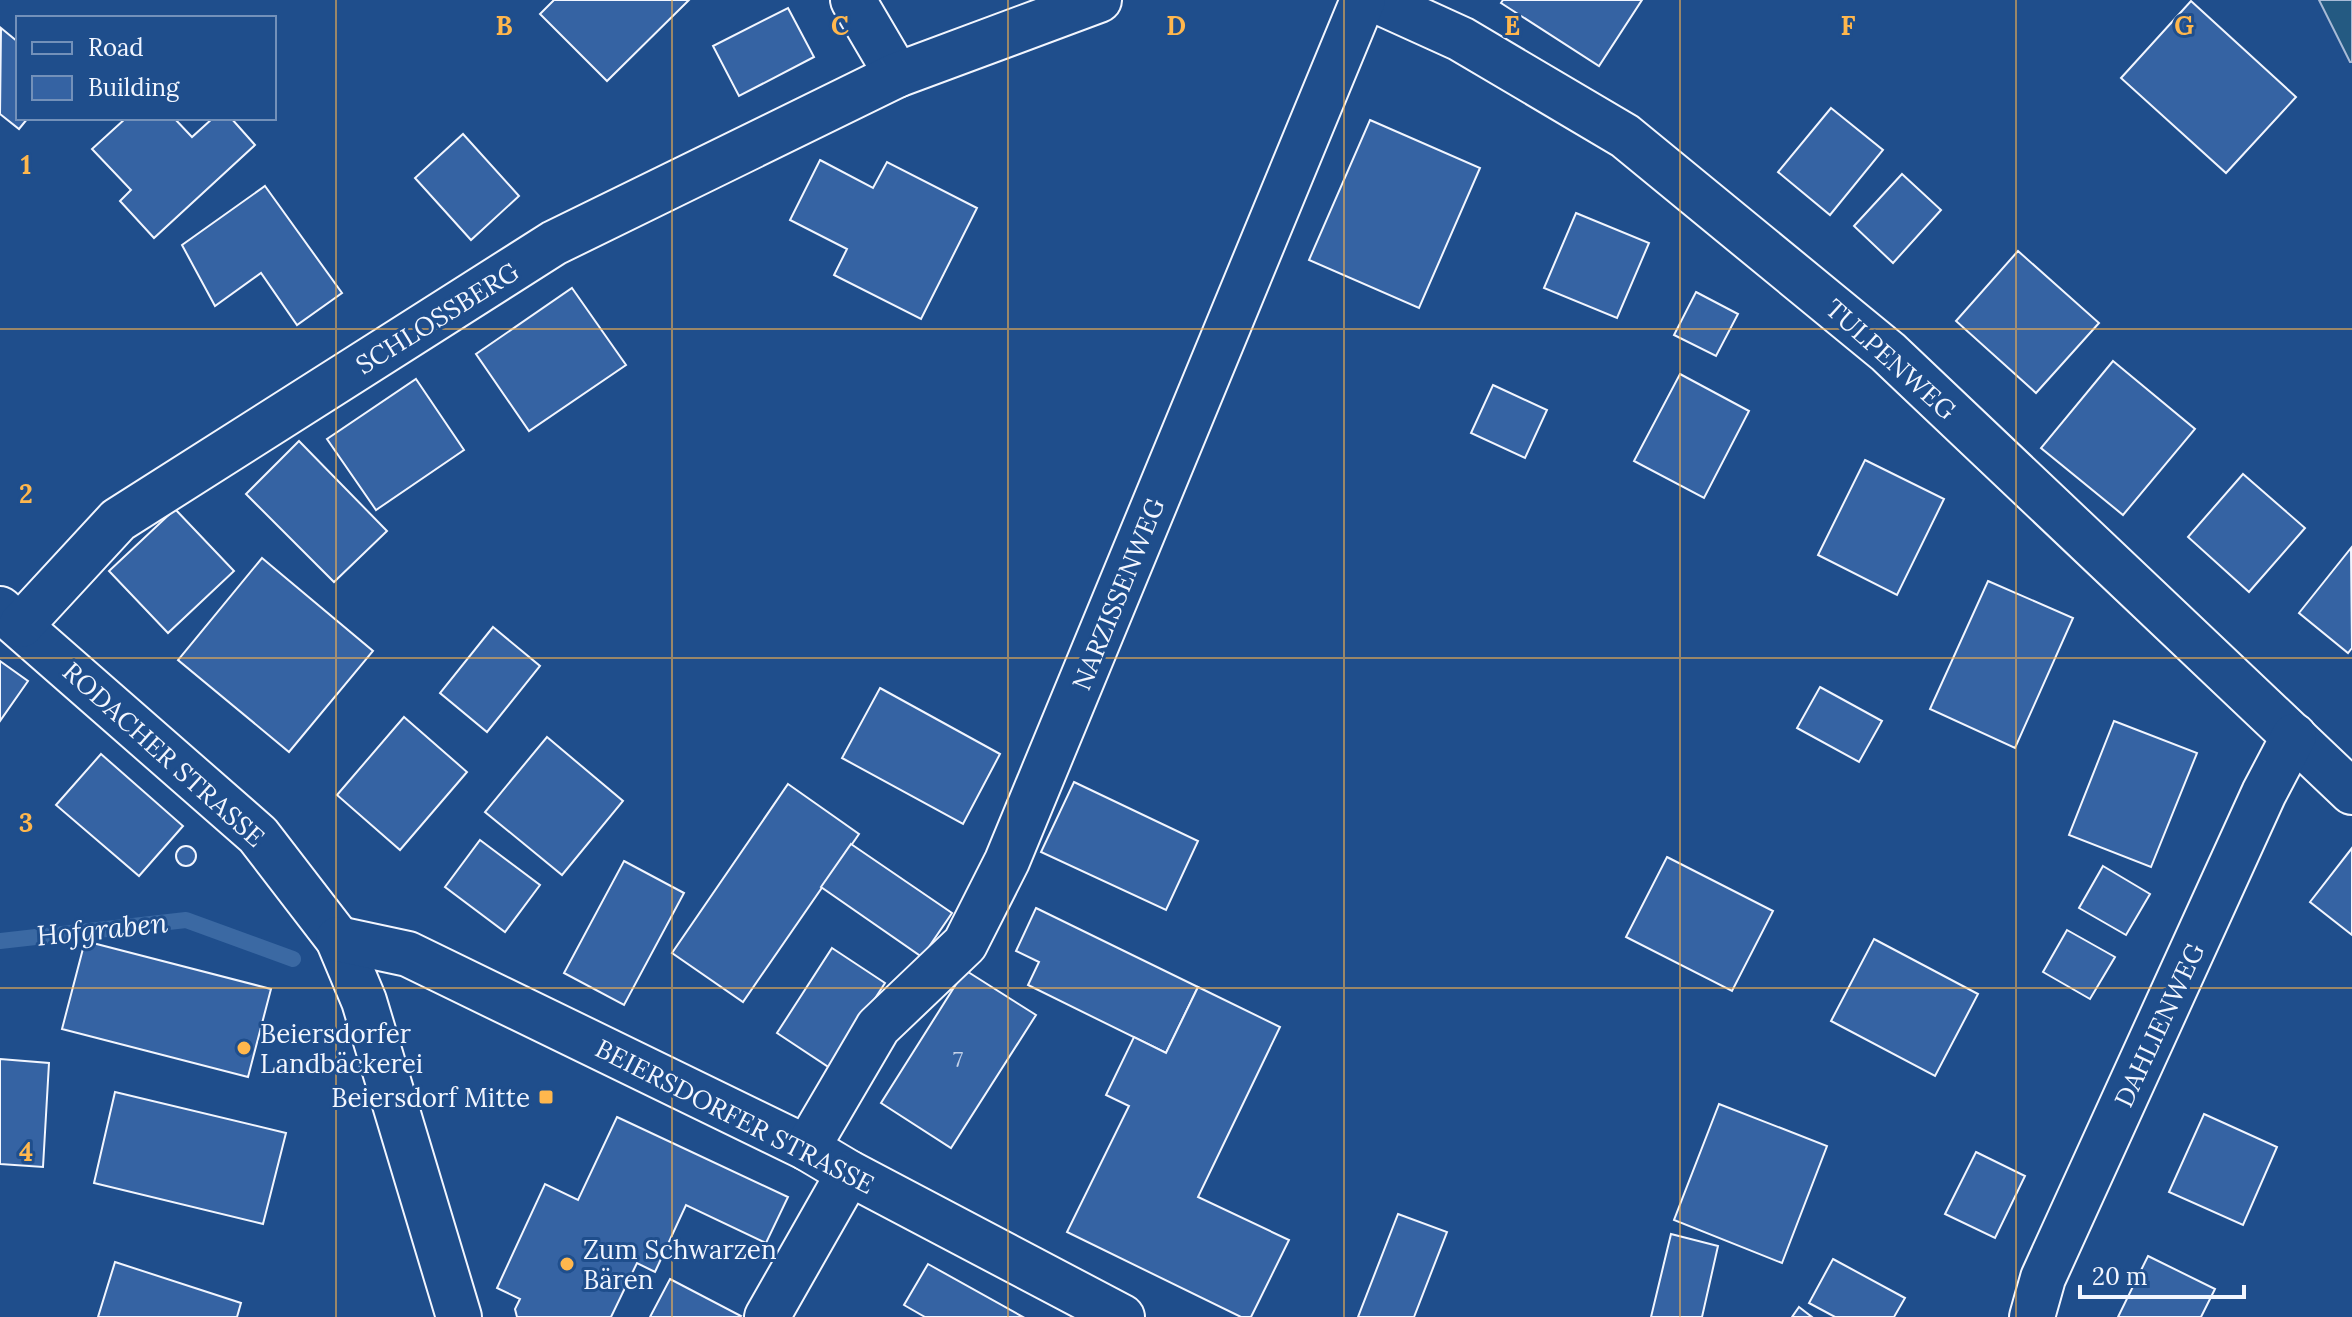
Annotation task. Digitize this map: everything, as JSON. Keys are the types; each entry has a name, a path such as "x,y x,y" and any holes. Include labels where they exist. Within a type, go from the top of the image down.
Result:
{"street":[{"path":"853,0 897,75"},
{"name":"SCHLOSSBERG","path":"10,617 118,520 554,243 897,75 1099,0"},
{"name":"NARZISSENWEG","path":"807,1148 878,1027 965,944 1007,861 1363,0"},
{"name":"TULPENWEG","path":"1375,0 1461,39 1625,136 1888,352 2352,792"},
{"name":"RODACHER STRASSE","path":"10,617 258,835 338,939 364,1001 459,1317"},
{"name":"DAHLIENWEG","path":"2032,1317 2049,1264 2264,793 2294,736"},
{"name":"BEIERSDORFER STRASSE","path":"338,939 408,954 807,1148 1122,1317"},
{"path":"767,1317 849,1173"}],"shaded area":[{"path":"2319,0 2352,0 2352,62 2350,62"}],"building":[{"path":"554,0 689,0 607,81 540,14"},
{"path":"1503,0 1642,0 1599,66 1501,3"},
{"path":"2191,1 2296,97 2226,173 2121,78"},
{"path":"788,8 814,57 739,96 713,46"},
{"path":"1,28 16,40 16,120 26,120 19,129 0,114"},
{"path":"1831,108 1883,150 1830,215 1778,172"},
{"path":"124,120 176,120 192,137 211,120 233,120 255,145 154,238 120,201 131,190 92,149"},
{"path":"1370,120 1480,168 1419,308 1309,260"},
{"path":"463,134 519,196 471,240 415,178"},
{"path":"820,160 873,188 887,162 977,208 921,319 834,275 847,249 790,220"},
{"path":"1902,174 1941,210 1893,263 1854,226"},
{"path":"265,186 342,293 297,325 261,273 215,306 182,245"},
{"path":"1576,213 1649,243 1617,318 1544,288"},
{"path":"2018,251 2099,323 2036,393 1956,321"},
{"path":"572,288 626,365 529,431 476,354"},
{"path":"1696,292 1738,314 1716,356 1674,335"},
{"path":"2113,361 2195,429 2123,515 2041,448"},
{"path":"1680,374 1749,411 1704,498 1634,461"},
{"path":"416,379 464,450 376,510 327,439"},
{"path":"1493,385 1547,410 1525,458 1471,433"},
{"path":"299,441 387,531 334,582 246,494"},
{"path":"1865,460 1944,499 1897,595 1818,555"},
{"path":"2243,474 2305,528 2249,592 2188,537"},
{"path":"175,509 234,571 168,633 109,571"},
{"path":"2351,548 2352,648 2348,653 2299,613"},
{"path":"262,558 373,651 289,752 178,660"},
{"path":"1988,581 2073,618 2015,748 1930,709"},
{"path":"493,627 540,666 487,732 440,693"},
{"path":"0,661 28,681 0,721"},
{"path":"1820,687 1882,721 1859,762 1797,728"},
{"path":"880,688 1000,754 963,824 842,758"},
{"path":"404,717 467,772 400,850 337,795"},
{"path":"2114,721 2197,753 2151,867 2069,835"},
{"path":"547,737 623,801 562,875 485,812"},
{"path":"101,754 183,826 139,876 56,805"},
{"path":"1074,782 1198,841 1166,910 1041,852"},
{"path":"788,784 859,834 743,1002 672,953"},
{"path":"480,840 540,885 505,932 445,887"},
{"path":"851,844 952,913 922,957 821,887"},
{"path":"186,846 193,849 196,856 193,863 186,866 179,863 176,856 179,849"},
{"path":"2352,848 2352,935 2310,902"},
{"path":"1667,857 1773,911 1732,991 1626,937"},
{"path":"624,861 684,893 624,1005 564,973"},
{"path":"2103,866 2150,894 2126,935 2079,908"},
{"path":"1036,908 1198,987 1166,1053 1028,985 1039,962 1016,951"},
{"path":"2067,930 2115,957 2090,999 2043,972"},
{"path":"1874,939 1978,994 1935,1076 1831,1021"},
{"path":"85,941 271,989 248,1077 62,1029"},
{"path":"832,948 885,983 830,1068 777,1033"},
{"path":"965,970 1036,1015 951,1148 881,1103"},
{"path":"1198,987 1280,1027 1198,1197 1289,1240 1251,1317 1241,1317 1067,1232 1129,1106 1106,1095 1134,1037 1166,1053"},
{"path":"0,1059 49,1063 43,1167 0,1164"},
{"path":"115,1092 286,1133 263,1224 94,1183"},
{"path":"1719,1104 1827,1146 1782,1263 1674,1220"},
{"path":"2204,1114 2277,1147 2243,1225 2169,1192"},
{"path":"617,1117 788,1197 766,1243 686,1205 655,1272 637,1263 611,1317 517,1317 515,1309 520,1299 497,1288 545,1184 578,1200"},
{"path":"1976,1152 2025,1176 1995,1238 1945,1214"},
{"path":"1398,1214 1447,1232 1414,1317 1358,1317"},
{"path":"1671,1234 1718,1246 1702,1317 1651,1317"},
{"path":"2148,1256 2215,1289 2201,1317 2118,1317"},
{"path":"1833,1259 1905,1298 1894,1317 1835,1317 1809,1303"},
{"path":"115,1262 241,1303 237,1317 98,1317"},
{"path":"928,1264 1023,1317 925,1317 904,1305"},
{"path":"670,1279 741,1316 650,1317"},
{"path":"1799,1307 1812,1317 1792,1317"}],"waterway":[{"name":"Hofgraben","path":"0,941 186,920 293,959"}],"place":[{"name":"Beiersdorfer Landbäckerei","path":"244,1048"},
{"name":"Beiersdorf Mitte","path":"546,1097"},
{"name":"Zum Schwarzen Bären","path":"567,1264"}]}
